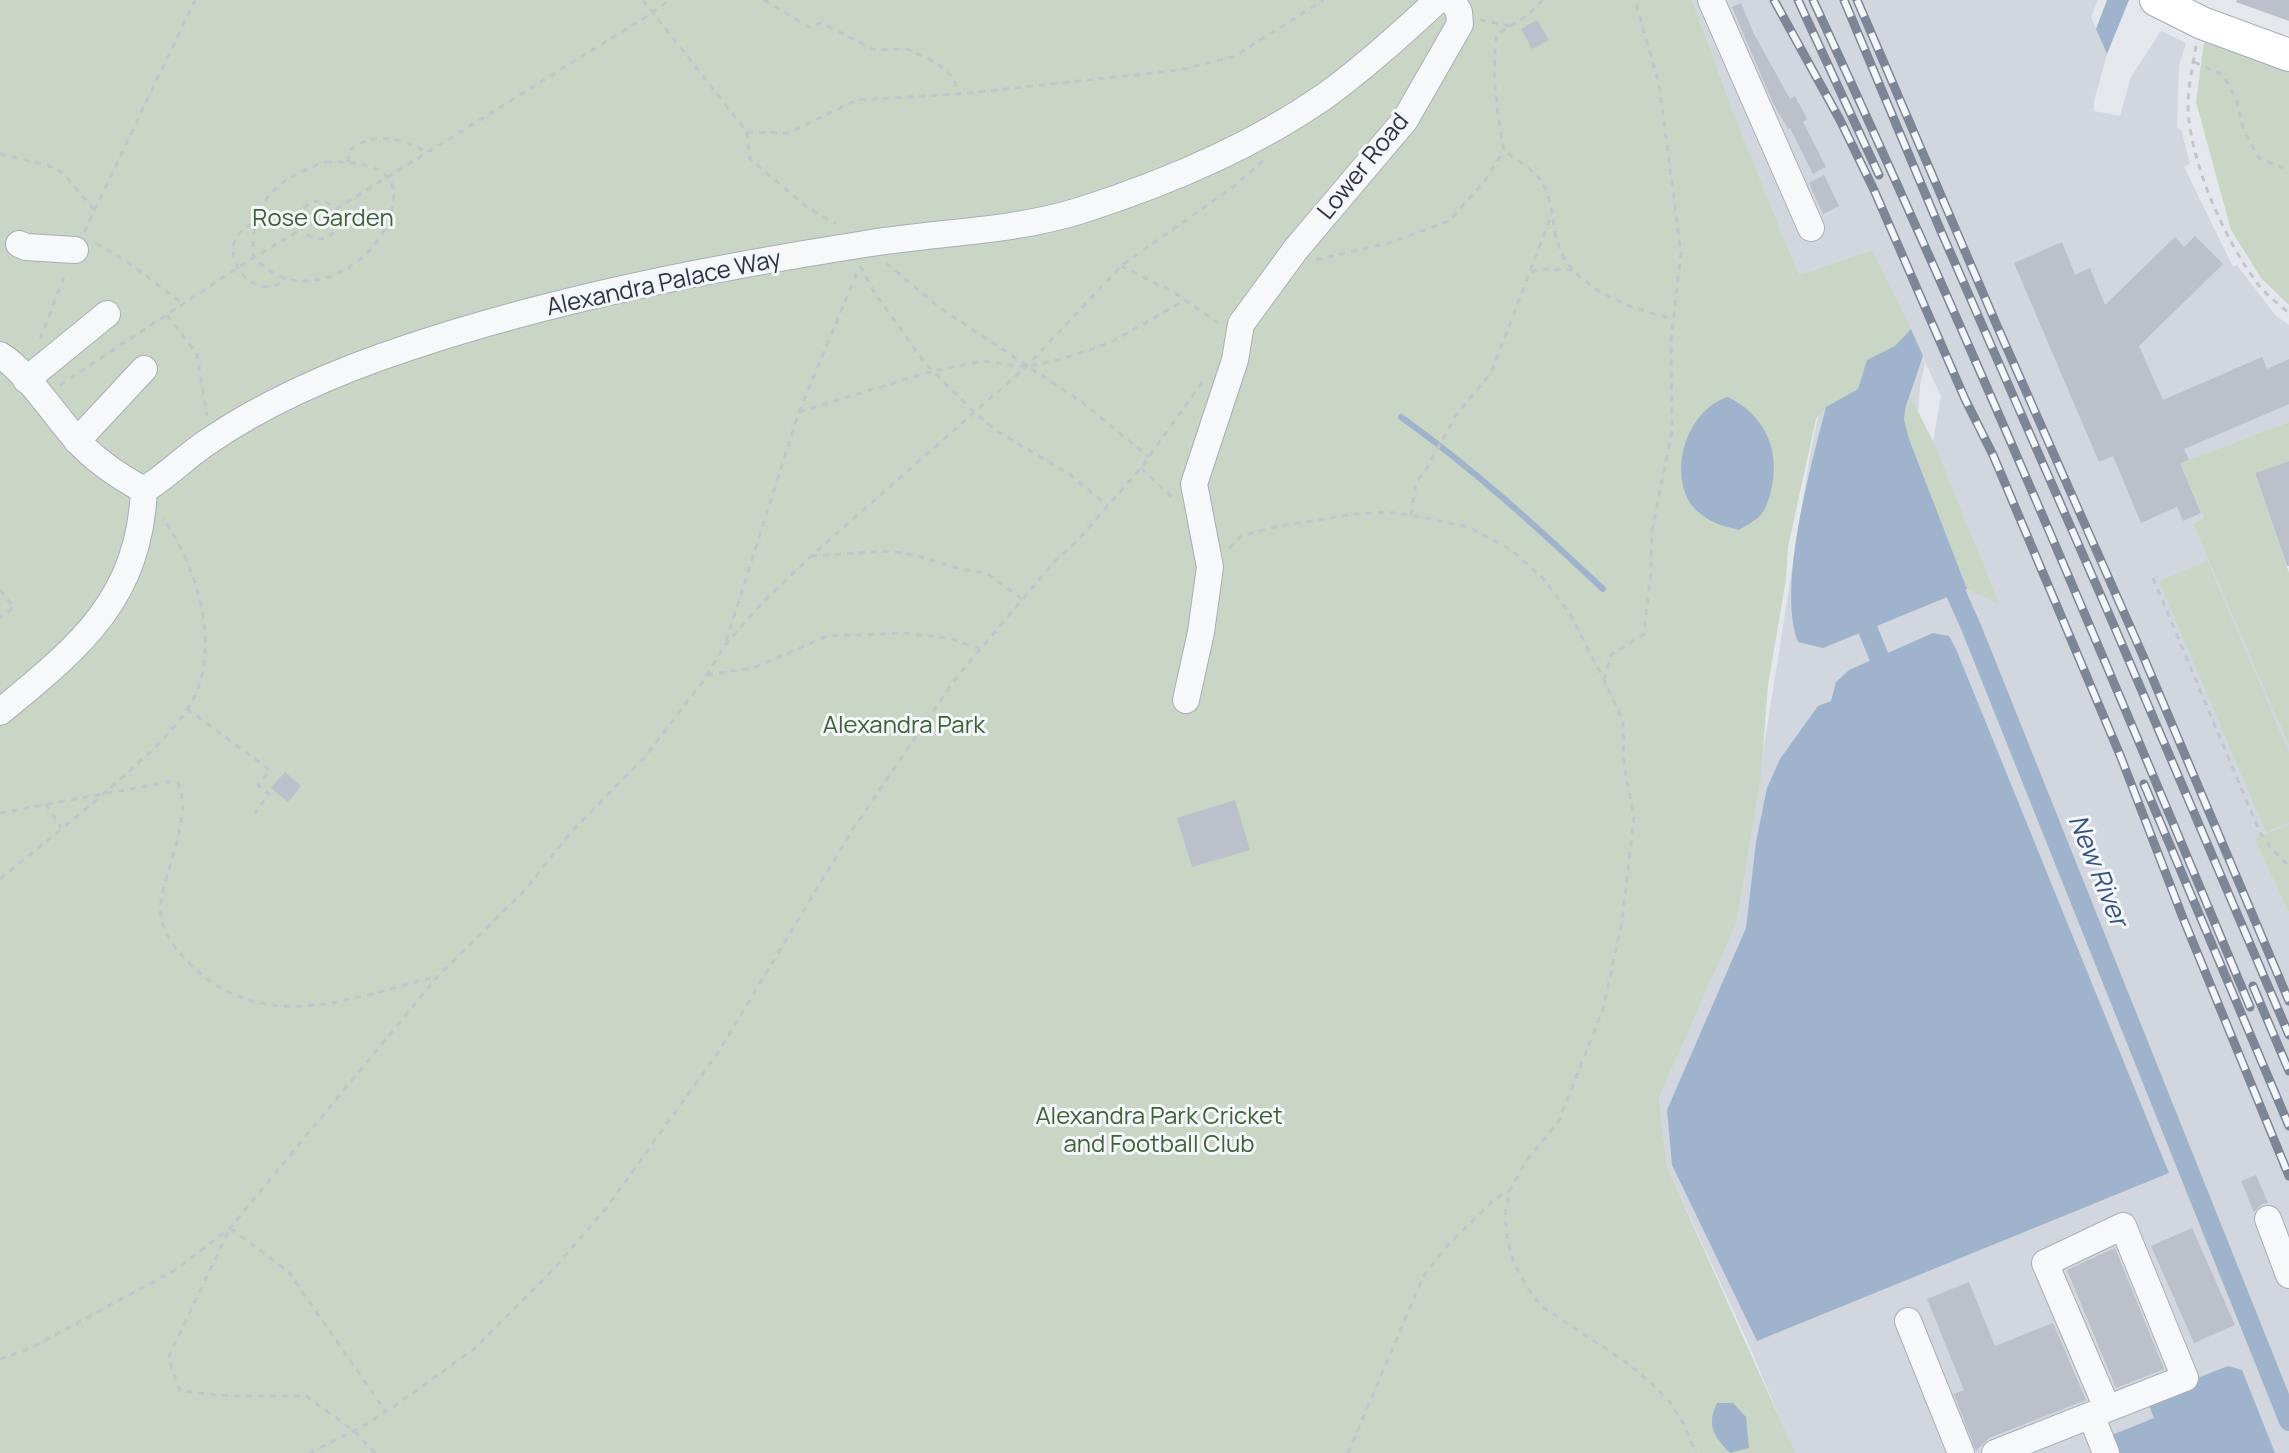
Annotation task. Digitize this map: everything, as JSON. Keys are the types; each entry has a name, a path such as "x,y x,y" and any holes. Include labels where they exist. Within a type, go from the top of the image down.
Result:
{"main road":[{"path":"2156,0 2192,19 2289,55"}],"street":[{"name":"Alexandra Palace Way","path":"144,490 207,442 294,393 411,347 626,289 868,255 1077,211 1177,176 1304,110 1364,66 1438,0"},
{"name":"Lower Road","path":"1232,325 1405,120 1460,24 1459,12 1452,0"},
{"path":"1711,0 1811,228"},
{"path":"19,244 26,247 79,243"},
{"path":"0,712 80,642 118,592 137,545 143,518 144,490 105,467 77,441 21,376 107,314"},
{"path":"1186,700 1201,632 1210,567 1194,484 1235,360 1232,325"},
{"path":"77,441 144,369"},
{"path":"2268,1219 2289,1275"},
{"path":"1995,1453 2099,1430 2185,1378 2123,1226 2045,1263 2099,1430"},
{"path":"1908,1321 1961,1453"}],"path":[{"path":"21,376 33,356 79,243 195,0"},
{"path":"643,0 747,132 750,159 868,255 1026,367 1083,403 1149,457"},
{"path":"336,209 669,0"},
{"path":"764,0 809,27 821,23 875,50 907,49 937,63 952,76 960,94"},
{"path":"747,132 788,133 857,100 960,94 1179,70 1233,57 1324,0"},
{"path":"1543,0 1527,16 1497,34 1493,61 1504,151 1538,177 1553,211 1560,250 1574,270 1596,290 1639,311 1673,318"},
{"path":"1604,680 1611,655 1644,634 1652,531 1672,431 1671,341 1681,253 1659,84 1635,0"},
{"path":"2192,19 2194,62 2188,101 2192,136 2210,194 2226,235 2262,290 2289,313"},
{"path":"1480,20 1511,26"},
{"path":"2194,62 2223,75 2237,101 2243,130 2259,158 2289,170"},
{"path":"348,162 349,151 360,141 382,137 404,140 428,152"},
{"path":"1289,259 1307,263 1389,243 1449,221 1484,182 1504,151"},
{"path":"0,154 47,165 63,173 95,211"},
{"path":"0,1359 31,1348 177,1269 230,1228 438,976 526,889 570,833 644,758 707,675 725,645 762,603 1026,367 1121,266 1234,186 1269,155"},
{"path":"326,162 348,162 369,167 388,177 395,191 391,215 382,234 366,256 319,280 286,279 269,271 254,258 253,224 261,205 278,186 298,171 326,162"},
{"path":"324,201 336,209 339,224 331,236 318,240 302,229 301,213 312,202 324,201"},
{"path":"1411,515 1416,483 1456,415 1491,373 1553,211"},
{"path":"253,224 240,231 235,238 233,257 237,269 248,281 269,288 286,279"},
{"path":"21,376 167,315 302,229"},
{"path":"79,243 129,263 183,304"},
{"path":"868,255 873,290 923,361 997,431 1069,474 1108,506"},
{"path":"725,645 799,412 868,255"},
{"path":"1121,266 1232,325"},
{"path":"1529,272 1541,269 1574,270"},
{"path":"799,412 933,371 983,361 1026,367 1110,343 1185,300"},
{"path":"167,315 197,354 208,415"},
{"path":"309,1453 386,1412 474,1349 553,1270 607,1207 719,1051 853,829 956,678 1022,599 1141,468 1209,372"},
{"path":"1141,468 1172,498"},
{"path":"1210,567 1241,536 1252,533 1355,514 1385,512 1411,515 1468,527 1510,549 1542,577 1570,614 1623,721 1624,765 1634,817 1622,922 1603,1009 1559,1121 1526,1161 1510,1190 1505,1214 1507,1237 1513,1261 1541,1306 1626,1362 1661,1392 1682,1421 1696,1453"},
{"path":"0,879 159,744 187,709 197,690 204,663 205,639 200,599 188,561 163,517"},
{"path":"811,556 890,551 914,555 986,573 1022,599"},
{"path":"2153,578 2260,833 2289,866"},
{"path":"0,590 14,607 0,618"},
{"path":"707,675 753,668 828,636 907,633 952,639 980,649"},
{"path":"187,709 270,770 258,785 269,794 255,813"},
{"path":"0,813 106,791 173,781 178,783 182,792 180,820 161,899 160,915 164,930 190,964 210,982 237,998 272,1007 311,1006 438,976"},
{"path":"46,804 62,829"},
{"path":"1348,1453 1424,1275 1495,1199 1510,1190"},
{"path":"230,1228 288,1271 386,1412"},
{"path":"230,1228 168,1358 180,1391 229,1396 306,1396 354,1431 375,1453"}],"shaded area":[{"path":"1692,0 2098,0 2091,17 2107,54 2094,111 2120,116 2131,77 2161,31 2186,43 2179,65 2177,128 2181,129 2190,164 2184,167 2233,267 2237,265 2276,316 2289,325 2289,422 2180,463 2204,518 2193,524 2289,746 2289,824 2254,839 2289,913 2289,1453 1794,1453 1750,1347 1667,1167 1659,1098 1736,924 1811,449 1829,369 1847,340 1906,324 1925,364 1918,412 1933,442 1941,396 1872,250 1799,275"}],"green space":[{"name":"Alexandra Park","path":"0,0 1692,0 1799,275 1872,250 1911,329 1895,346 1867,360 1858,389 1826,407 1816,419 1788,547 1786,579 1768,685 1761,776 1736,924 1659,1098 1667,1167 1795,1453 0,1453"},
{"path":"2204,42 2289,71 2289,305 2261,278 2231,230 2196,102"},
{"path":"1910,397 1934,443 1999,604 1967,589 1909,439 1904,419"},
{"path":"2289,422 2289,461 2255,473 2289,573 2289,746 2193,524 2204,518 2180,463"},
{"path":"2207,561 2289,753 2289,822 2266,832 2159,581"},
{"path":"2289,824 2289,913 2254,839"}],"water":[{"path":"2107,0 2129,0 2107,54 2096,29"},
{"path":"1911,329 1923,356 1904,419 1967,589 1823,648 1798,642 1791,590 1794,559 1798,526 1826,407 1858,389 1867,360 1895,346"},
{"path":"1728,397 1751,413 1759,423 1771,446 1773,458 1772,486 1766,506 1758,518 1739,530 1715,523 1699,513 1686,494 1682,478 1685,444 1692,428 1701,415"},
{"path":"1933,633 1949,636 1956,649 2169,1173 1757,1341 1672,1165 1667,1110 1746,928 1756,842 1767,788 1780,759 1818,706 1831,701 1836,682 1849,670"},
{"path":"2228,1366 2242,1370 2275,1453 2119,1453 2112,1435 2154,1418 2146,1398"},
{"path":"1717,1403 1733,1403 1746,1417 1749,1448 1730,1453 1720,1441 1712,1424"}],"building":[{"path":"2289,0 2289,21 2236,2"},
{"path":"1741,3 1754,34 1790,99 1795,96 1807,119 1803,122 1826,167 1813,174 1790,128 1773,103 1732,7"},
{"path":"1537,20 1549,40 1532,49 1521,29"},
{"path":"1824,175 1839,206 1823,214 1809,183"},
{"path":"2195,236 2223,264 2139,346 2163,400 2262,357 2267,369 2289,359 2289,404 2184,449 2189,460 2180,463 2201,513 2183,521 2177,507 2141,523 2113,456 2099,462 2014,263 2062,242 2075,275 2090,268 2105,305 2175,237 2184,247"},
{"path":"2289,461 2289,566 2287,566 2255,473"},
{"path":"285,772 301,786 288,802 271,788"},
{"path":"1235,800 1250,850 1192,867 1177,818"},
{"path":"2256,1175 2268,1203 2262,1204 2254,1212 2241,1181"},
{"path":"2192,1228 2235,1325 2194,1343 2151,1246"},
{"path":"2115,1248 2164,1369 2116,1388 2067,1270"},
{"path":"1969,1282 1995,1346 2053,1323 2086,1400 1989,1438 1976,1451 1954,1394 1964,1390 1927,1299"}],"waterway":[{"path":"1401,417 1480,478 1603,589"},
{"name":"New River","path":"1946,571 2289,1421"},
{"path":"1868,630 1879,657"}],"railway":[{"path":"1774,0 1840,120 1874,190 1965,399 1993,455 2120,755 2289,1176"},
{"path":"1798,0 1879,175"},
{"path":"1813,0 1982,375 2250,1007"},
{"path":"1844,0 2289,1035"},
{"path":"1857,0 2144,658 2289,1001"},
{"path":"2144,784 2289,1126"},
{"path":"2253,986 2289,1071"}],"park label":[{"name":"Rose Garden","path":"323,219"},
{"name":"Alexandra Park Cricket and Football Club","path":"1159,1131"}]}
